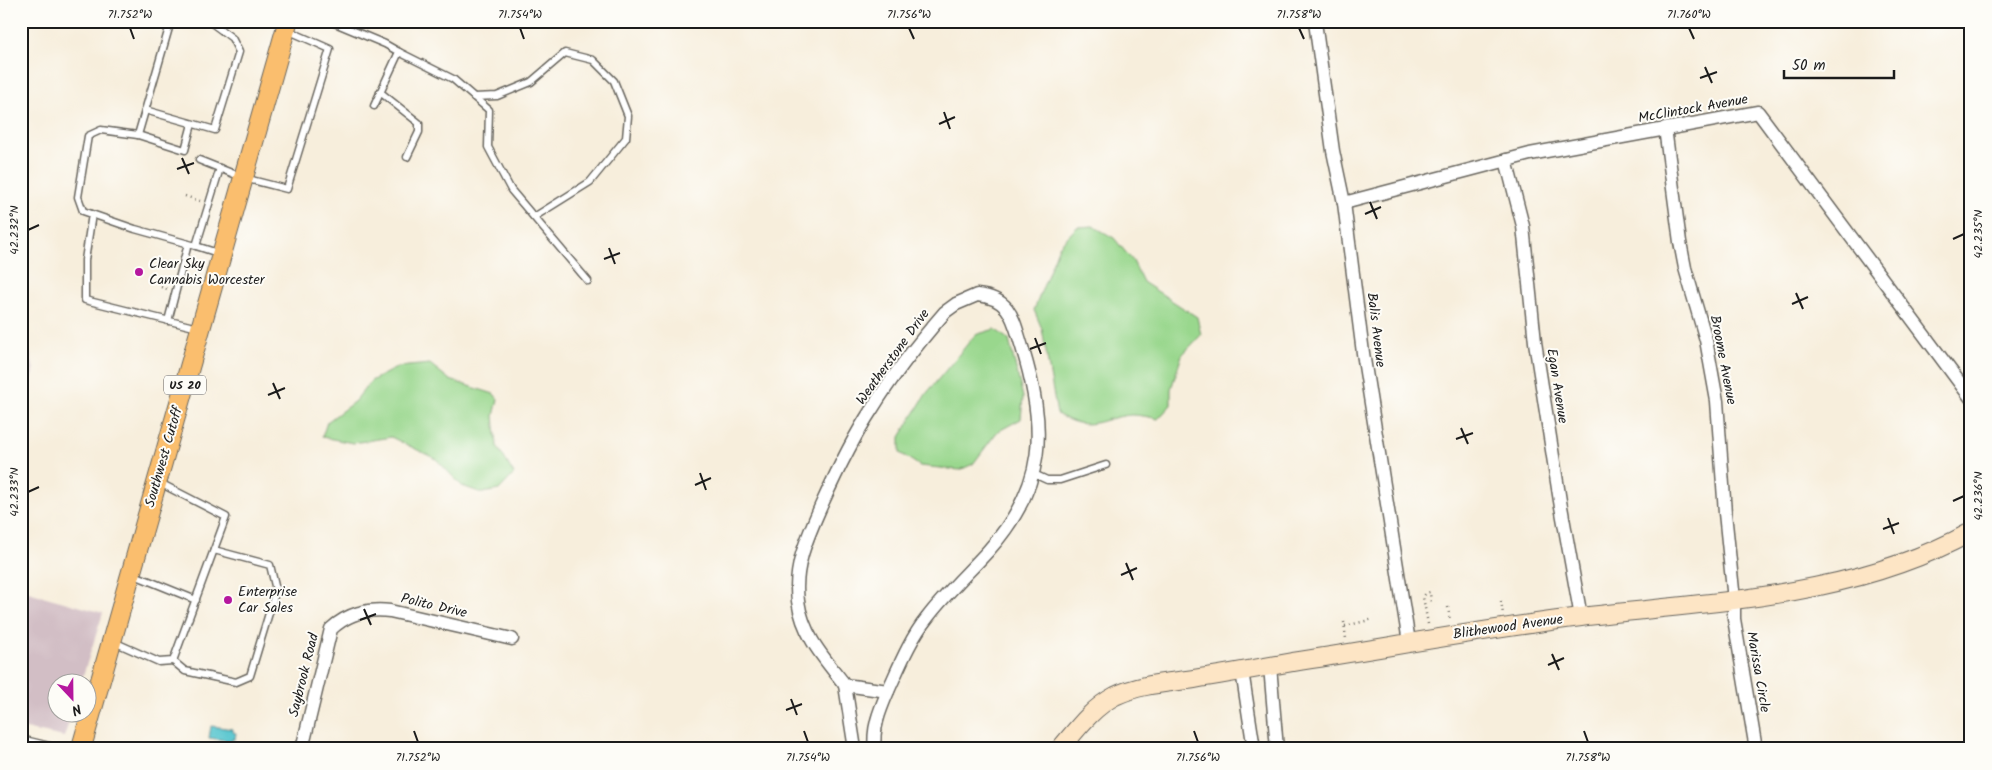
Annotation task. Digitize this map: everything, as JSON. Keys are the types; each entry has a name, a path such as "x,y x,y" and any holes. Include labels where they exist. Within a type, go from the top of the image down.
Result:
{"main road":[{"name":"Southwest Cutoff","path":"81,749 287,25"}],"street":[{"name":"Balis Avenue","path":"1316,22 1333,151 1344,203 1363,353 1409,642"},
{"name":"McClintock Avenue","path":"1344,203 1506,160 1665,128 1758,112 1971,398"},
{"name":"Broome Avenue","path":"1665,128 1680,242 1685,268 1706,340 1716,394 1734,600"},
{"name":"Egan Avenue","path":"1506,160 1522,226 1535,342 1560,501 1581,617"},
{"name":"Weatherstone Drive","path":"855,749 845,685 816,649 806,632 801,615 796,584 804,544 834,478 872,408 945,312 956,304 977,296 994,298 1010,314 1015,325 1032,386 1039,438 1034,474 1015,517 926,619 900,665 878,716 874,734 875,749"},
{"name":"Blithewood Avenue","path":"1060,749 1095,710 1115,696 1144,686 1493,629 1734,600 1801,590 1873,574 1923,555 1971,532"},
{"name":"Marissa Circle","path":"1734,600 1734,619 1756,749"},
{"name":"Polito Drive","path":"348,617 376,609 512,639"},
{"name":"Saybrook Road","path":"302,749 331,629 348,617"},
{"path":"1270,666 1277,749"},
{"path":"1242,671 1254,749"},
{"path":"845,685 888,691"}],"lane":[{"path":"138,135 171,21"},
{"path":"145,110 215,130 239,52 232,38 209,21"},
{"path":"330,21 385,44 453,79 489,110 488,147 511,190 588,281"},
{"path":"200,160 244,178 287,189 330,49 287,25"},
{"path":"374,106 399,52"},
{"path":"474,96 497,96 531,82 565,53 593,60 614,81 628,116 626,138 590,182 534,217"},
{"path":"380,92 418,123 419,132 407,157"},
{"path":"192,124 185,150 138,135 101,130 88,136 78,197 83,211 135,229 223,254"},
{"path":"196,246 220,168"},
{"path":"92,214 85,260 85,300 201,329"},
{"path":"168,321 188,244"},
{"path":"1034,474 1047,480 1060,480 1106,465"},
{"path":"157,482 226,517 173,661"},
{"path":"112,641 159,662 173,661 185,671 236,682 250,676 276,590 270,565 214,550"},
{"path":"131,574 196,600"},
{"path":"21,739 62,749"}],"path":[{"path":"185,196 209,204"},
{"path":"1428,628 1423,598 1426,593 1430,592 1431,604"},
{"path":"1501,601 1503,618"},
{"path":"1448,606 1451,625"},
{"path":"1347,640 1345,624 1374,619"}],"shaded area":[{"path":"21,313 34,370 21,427"},
{"path":"21,590 103,613 84,672 48,672 48,722 69,722 64,737 21,728"}],"green space":[{"path":"1093,226 1114,238 1133,261 1143,282 1197,317 1201,335 1182,355 1171,389 1171,405 1158,419 1131,415 1087,424 1069,420 1057,414 1042,329 1034,310 1059,246 1077,227"},
{"path":"995,329 1009,340 1023,397 1021,419 997,432 973,464 960,470 920,466 900,453 900,437 926,394 975,335"},
{"path":"430,364 450,380 494,394 498,399 494,416 497,446 514,474 499,490 482,493 462,486 436,459 391,437 353,443 322,437 327,422 355,401 371,381 398,367"}],"water":[{"path":"211,726 233,729 233,732 236,733 235,739 232,739 232,741 209,738"}],"place":[{"name":"Clear Sky Cannabis Worcester","path":"139,272"},
{"name":"Enterprise Car Sales","path":"228,600"}]}
